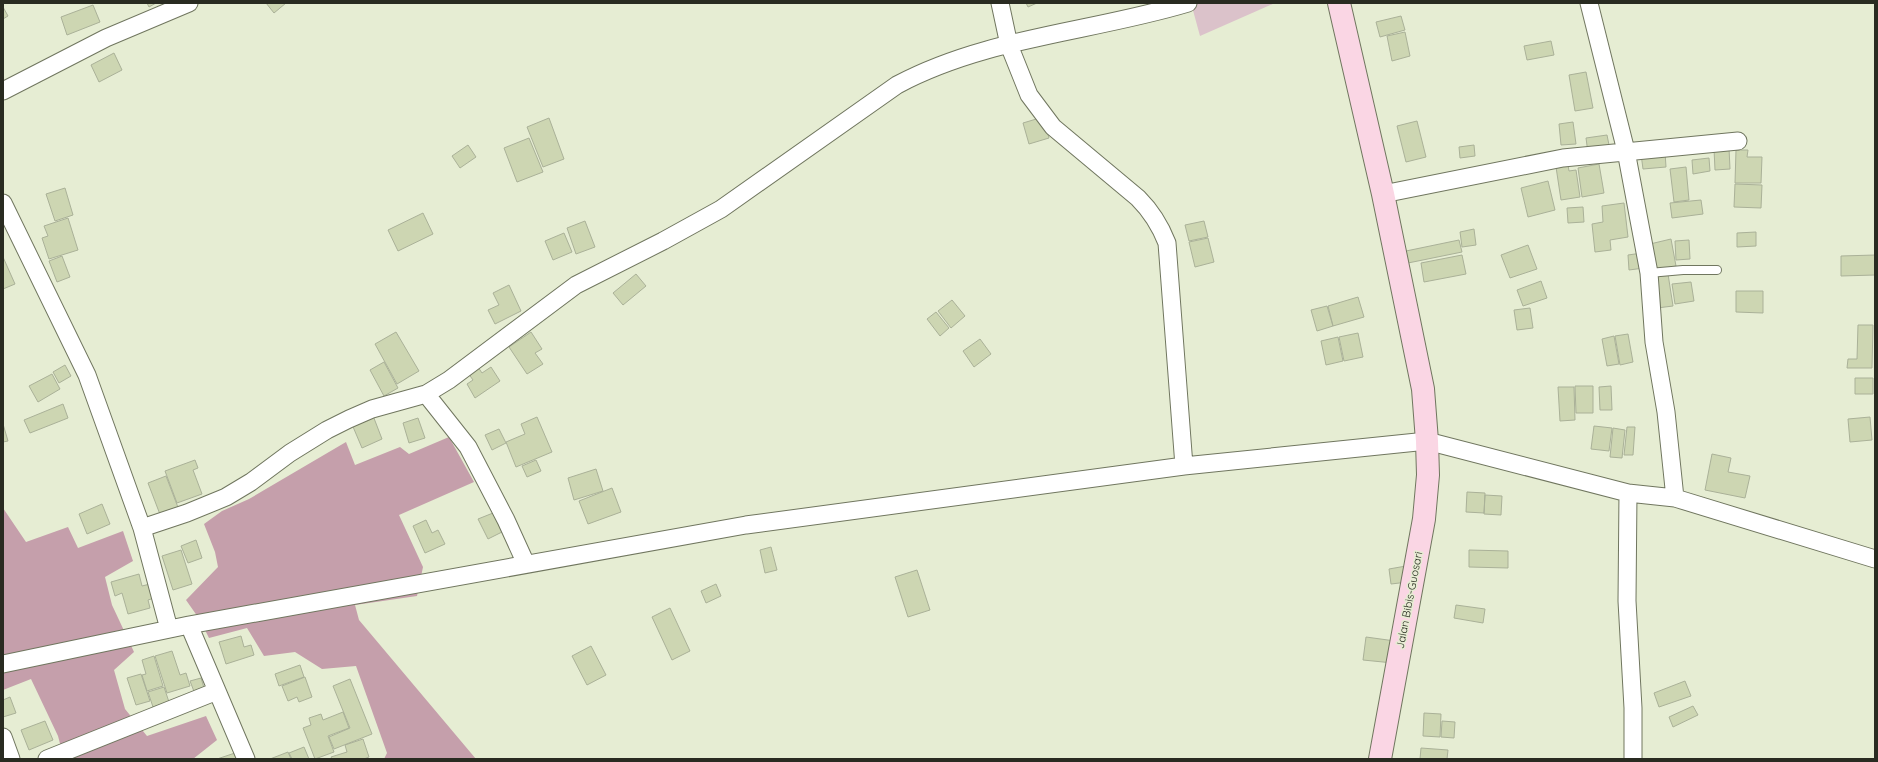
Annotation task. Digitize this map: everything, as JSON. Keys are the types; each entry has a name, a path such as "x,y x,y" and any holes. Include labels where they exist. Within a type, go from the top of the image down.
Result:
{"street":[{"path":"3,91 106,38 189,3"},
{"path":"1000,3 1009,45 1029,95 1049,123 1138,198 1160,225 1167,243 1184,466"},
{"path":"142,528 187,513 226,496 251,482 290,453 326,430 349,419 372,410 426,394 449,380 576,285 663,241 720,209 897,85 922,72 1009,45 1188,3"},
{"name":"Jalan Bibis-Guosari","path":"1339,3 1383,194 1423,389 1427,441 1428,475 1424,519 1380,759"},
{"path":"1589,3 1626,151 1649,273 1654,342 1666,412 1675,498"},
{"path":"1383,194 1563,158 1738,140"},
{"path":"3,203 8,227 87,375 142,528 170,629"},
{"path":"426,394 468,447 526,564"},
{"path":"3,664 189,625 746,526 1184,466 1427,441 1628,493 1675,498 1875,559"},
{"path":"1628,493 1627,601 1633,708 1633,759"},
{"path":"189,625 246,759"},
{"path":"47,759 217,691"},
{"path":"3,737 11,759"}],"lane":[{"path":"1649,273 1683,270 1718,270"}],"shaded area":[{"path":"1191,3 1275,3 1200,36"},
{"path":"449,437 474,482 399,515 423,567 417,596 355,605 359,620 476,759 384,759 387,753 356,666 322,669 295,652 264,656 247,628 209,638 200,620 186,600 218,567 215,552 204,524 222,511 249,499 346,442 355,465 400,447 409,454"},
{"path":"3,508 26,542 68,527 78,548 123,531 133,561 105,577 112,605 134,652 114,670 125,709 147,736 206,716 217,740 193,759 64,759 58,736 31,679 3,690"}],"building":[{"path":"147,3 156,3 149,7"},
{"path":"266,3 286,3 274,13"},
{"path":"1026,3 1037,3 1028,7"},
{"path":"93,5 100,22 67,35 61,17"},
{"path":"3,7 8,16 3,19"},
{"path":"1401,16 1405,30 1380,37 1376,22"},
{"path":"1405,32 1410,56 1392,61 1387,36"},
{"path":"1551,41 1554,55 1527,60 1524,46"},
{"path":"114,53 122,70 99,82 91,65"},
{"path":"1586,72 1593,108 1575,111 1569,75"},
{"path":"1043,117 1049,138 1029,144 1023,123"},
{"path":"549,118 564,159 543,167 527,127"},
{"path":"1417,121 1426,157 1406,162 1397,126"},
{"path":"1573,122 1576,144 1561,145 1559,124"},
{"path":"1607,135 1610,150 1588,153 1586,138"},
{"path":"529,138 543,172 517,182 504,148"},
{"path":"468,145 476,157 460,168 452,156"},
{"path":"1474,145 1475,156 1460,158 1459,147"},
{"path":"1729,148 1730,169 1715,170 1714,149"},
{"path":"1736,150 1748,150 1747,157 1762,157 1761,183 1735,183"},
{"path":"1665,152 1666,167 1643,169 1641,154"},
{"path":"1709,158 1710,171 1693,174 1692,160"},
{"path":"1599,164 1604,193 1582,197 1578,168"},
{"path":"1568,165 1569,171 1576,170 1580,197 1561,200 1556,167"},
{"path":"1686,167 1689,200 1674,202 1670,169"},
{"path":"1548,181 1555,210 1528,217 1521,188"},
{"path":"1735,184 1762,185 1761,208 1734,207"},
{"path":"65,188 73,215 55,221 46,194"},
{"path":"1701,200 1703,214 1672,218 1670,203"},
{"path":"1624,203 1628,237 1610,240 1611,250 1595,252 1592,224 1603,222 1602,206"},
{"path":"1583,207 1584,222 1568,223 1567,208"},
{"path":"423,213 433,234 398,251 388,230"},
{"path":"68,218 78,250 49,259 42,238 48,236 44,226"},
{"path":"585,221 595,247 576,254 567,228"},
{"path":"1204,221 1208,237 1189,241 1185,225"},
{"path":"1474,229 1476,245 1462,247 1460,232"},
{"path":"1756,232 1756,246 1737,247 1737,233"},
{"path":"564,233 572,252 553,260 545,241"},
{"path":"1208,238 1214,262 1195,267 1189,242"},
{"path":"1671,239 1676,266 1655,270 1650,244"},
{"path":"1459,240 1462,252 1408,263 1406,251"},
{"path":"1689,240 1690,259 1676,260 1675,241"},
{"path":"1528,245 1537,269 1510,278 1501,255"},
{"path":"1642,253 1644,268 1629,270 1628,255"},
{"path":"1462,255 1466,274 1424,282 1421,263"},
{"path":"1875,255 1875,275 1841,276 1841,256"},
{"path":"62,256 70,277 57,282 49,261"},
{"path":"3,257 15,284 3,289"},
{"path":"636,274 646,286 623,305 613,293"},
{"path":"1668,274 1673,306 1657,308 1653,276"},
{"path":"1541,281 1547,298 1523,306 1517,290"},
{"path":"1691,282 1694,301 1675,304 1672,284"},
{"path":"509,285 521,311 495,324 488,310 499,305 493,293"},
{"path":"1736,291 1763,291 1763,313 1736,312"},
{"path":"1358,297 1364,317 1333,326 1328,306"},
{"path":"952,300 965,316 951,328 938,311"},
{"path":"1327,306 1333,326 1317,331 1311,310"},
{"path":"1530,308 1533,328 1517,330 1514,310"},
{"path":"936,312 949,328 940,336 927,319"},
{"path":"1858,325 1873,325 1872,368 1847,368 1848,359 1857,359"},
{"path":"396,332 419,371 397,384 375,344"},
{"path":"531,332 542,349 535,353 543,364 527,374 509,347"},
{"path":"1358,333 1363,357 1344,361 1339,337"},
{"path":"1628,334 1633,362 1620,365 1615,336"},
{"path":"1614,336 1619,364 1607,366 1602,339"},
{"path":"1338,337 1343,361 1326,365 1321,341"},
{"path":"980,339 991,354 974,367 963,351"},
{"path":"384,362 398,388 384,396 370,370"},
{"path":"65,365 71,376 59,383 53,372"},
{"path":"478,367 482,373 491,367 500,381 475,398 467,384 473,380 468,373"},
{"path":"52,374 60,389 38,402 29,386"},
{"path":"1855,378 1873,378 1873,394 1855,394"},
{"path":"1575,386 1593,386 1593,413 1576,413"},
{"path":"1611,386 1612,410 1600,410 1599,387"},
{"path":"1558,387 1574,387 1575,420 1560,421"},
{"path":"63,404 68,418 30,433 24,420"},
{"path":"372,413 382,439 362,448 351,422"},
{"path":"537,417 552,452 516,467 506,442 525,434 521,424"},
{"path":"1870,417 1872,440 1850,442 1848,419"},
{"path":"418,418 425,438 409,443 403,423"},
{"path":"3,424 8,441 3,442"},
{"path":"1594,426 1612,428 1609,451 1591,449"},
{"path":"1627,427 1635,427 1633,455 1624,455"},
{"path":"1613,428 1625,430 1622,458 1610,457"},
{"path":"499,429 506,443 492,450 485,435"},
{"path":"1712,454 1731,458 1728,472 1750,476 1745,498 1705,490"},
{"path":"195,460 198,468 193,470 202,494 177,503 165,471"},
{"path":"536,460 541,471 527,477 522,466"},
{"path":"596,469 603,491 574,500 568,478"},
{"path":"166,476 179,510 161,517 148,483"},
{"path":"612,488 621,512 588,524 579,501"},
{"path":"1467,492 1485,493 1484,513 1466,512"},
{"path":"1485,495 1502,496 1501,515 1484,514"},
{"path":"102,504 110,524 87,534 79,514"},
{"path":"493,513 502,532 488,539 478,519"},
{"path":"426,520 432,533 438,530 445,544 425,553 413,526"},
{"path":"196,540 202,558 188,563 181,546"},
{"path":"771,547 777,570 765,573 760,550"},
{"path":"181,550 192,584 173,590 162,556"},
{"path":"1469,550 1508,551 1508,568 1469,567"},
{"path":"1406,566 1408,582 1391,584 1389,569"},
{"path":"917,570 930,610 908,617 895,577"},
{"path":"139,574 142,586 150,584 154,598 148,600 150,608 128,614 122,593 115,596 111,582"},
{"path":"716,584 721,596 706,603 701,591"},
{"path":"1456,605 1485,609 1483,623 1454,618"},
{"path":"670,608 690,651 672,660 652,617"},
{"path":"241,636 244,647 251,645 254,655 226,664 219,642"},
{"path":"1366,637 1395,641 1393,663 1363,660"},
{"path":"591,646 606,675 587,685 572,656"},
{"path":"172,651 180,675 186,673 190,686 167,693 155,656"},
{"path":"154,656 163,686 147,691 142,675 146,674 142,660"},
{"path":"300,665 304,677 279,686 275,674"},
{"path":"141,674 150,701 136,705 127,678"},
{"path":"305,677 312,697 299,702 297,697 288,701 282,686"},
{"path":"201,678 205,691 195,694 190,681"},
{"path":"350,679 372,734 334,749 329,737 350,728 333,686"},
{"path":"1685,681 1691,696 1659,707 1654,693"},
{"path":"164,687 169,702 153,707 148,692"},
{"path":"10,697 16,713 3,717 3,700"},
{"path":"1693,706 1698,715 1673,727 1669,717"},
{"path":"343,712 349,728 328,736 334,752 315,759 303,728 311,725 309,718 321,714 323,720"},
{"path":"1424,713 1441,714 1440,737 1423,736"},
{"path":"45,721 53,740 29,750 21,730"},
{"path":"1442,721 1455,722 1454,738 1441,737"},
{"path":"363,739 369,757 364,759 332,759 331,757 347,752 345,745"},
{"path":"304,747 309,759 292,759 289,753"},
{"path":"1421,748 1448,750 1447,759 1420,759"},
{"path":"288,752 291,759 270,759"},
{"path":"235,753 237,759 217,759"}]}
